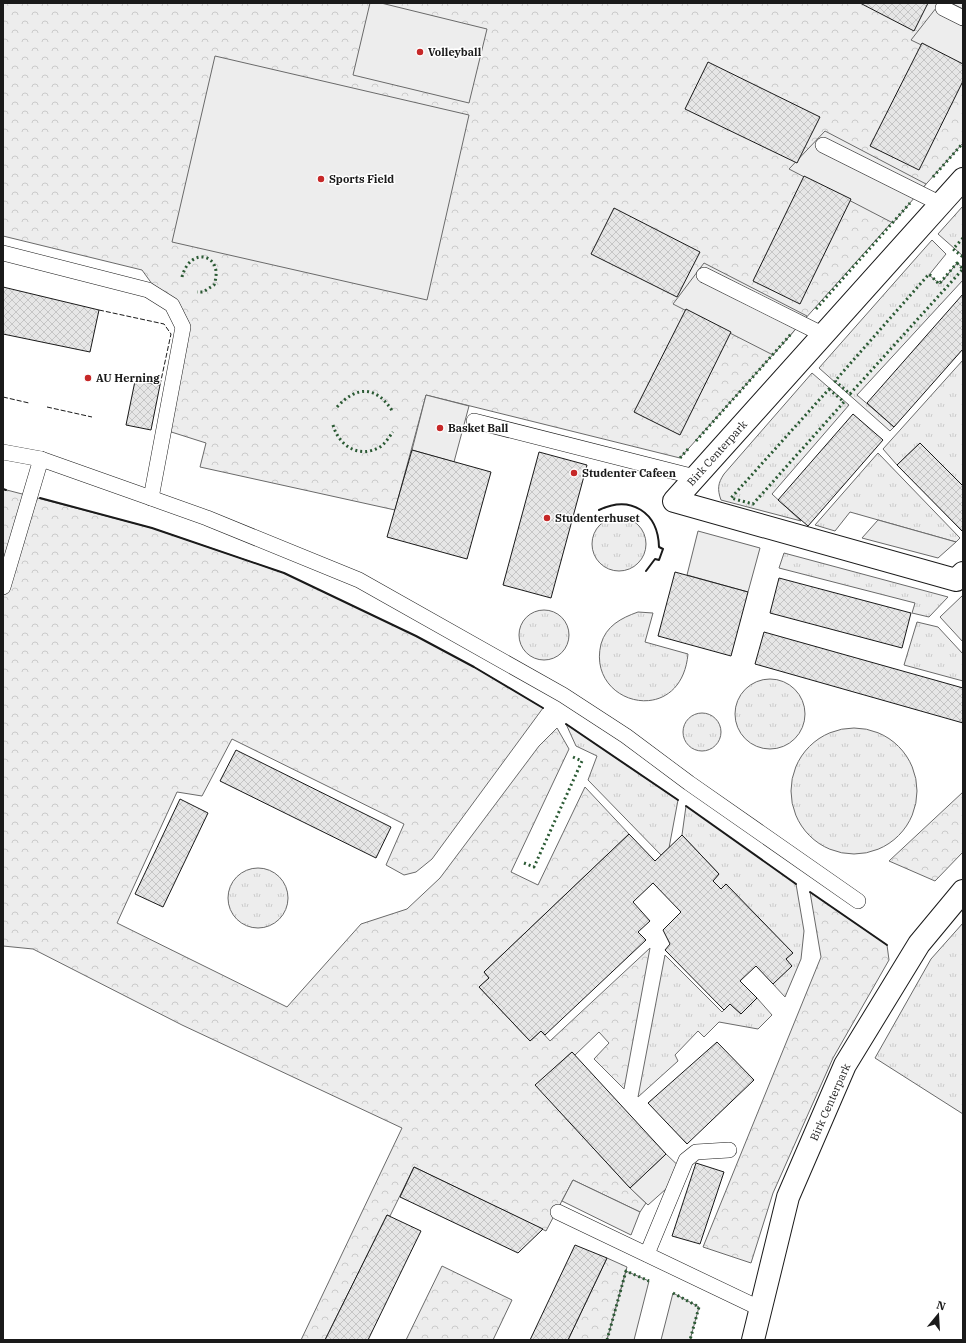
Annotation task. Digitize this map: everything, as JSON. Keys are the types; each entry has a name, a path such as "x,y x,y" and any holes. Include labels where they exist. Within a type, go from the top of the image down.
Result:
{"street":[{"name":"Birk Centerpark","path":"963,180 674,501 956,580 963,573"},
{"name":"Birk Centerpark","path":"753,1340 788,1197 845,1065 919,944 963,891"}],"lane":[{"path":"943,8 963,18"},
{"path":"823,145 941,204"},
{"path":"3,253 148,290 172,305 183,327 151,498"},
{"path":"704,275 824,335"},
{"path":"474,421 696,477"},
{"path":"3,452 40,459 207,518 360,580 556,691 626,736 858,901"},
{"path":"3,587 40,459"},
{"path":"647,1254 686,1160 696,1152 729,1150"},
{"path":"558,1212 761,1309"}],"green space":[{"path":"3,3 963,3 963,143 680,458 426,395 395,510 200,467 206,443 165,430 183,327 142,270 3,236"},
{"path":"963,206 963,256 938,234"},
{"path":"932,240 946,254 929,275 940,284 957,263 963,268 963,280 857,395 894,427 890,431 819,368"},
{"path":"963,360 963,486 920,443 897,465 883,449"},
{"path":"812,373 849,405 772,494 801,521 721,500 719,486 720,480 724,474"},
{"path":"878,453 960,538 956,542 850,512 835,531 815,525"},
{"path":"3,489 152,528 284,573 416,636 474,667 543,708 432,859 416,872 404,875 386,865 404,824 232,739 202,796 177,792 117,923 287,1007 361,924 407,909 440,878 539,746 557,728 569,749 511,872 538,885 585,787 629,834 484,972 489,978 479,987 530,1041 541,1031 550,1041 650,948 624,1089 594,1059 609,1043 599,1032 575,1055 572,1052 536,1085 630,1188 646,1203 640,1212 573,1180 546,1231 414,1167 390,1216 387,1215 325,1340 301,1340 402,1128 182,1025 33,949 3,946"},
{"path":"614,517 624,517 634,521 642,529 646,539 646,549 642,559 634,567 624,571 614,571 604,567 596,559 592,549 592,539 596,529 604,521"},
{"path":"784,553 948,597 929,617 912,613 915,603 779,568"},
{"path":"539,610 549,610 562,617 569,630 569,640 562,653 549,660 539,660 530,656 523,649 519,640 519,630 523,621 530,614"},
{"path":"638,612 653,613 645,642 688,654 682,678 669,693 653,700 636,700 620,694 607,682 600,665 601,644 606,632 620,620"},
{"path":"917,622 938,627 963,654 963,681 904,665"},
{"path":"770,679 783,682 795,689 802,701 805,714 802,727 795,739 783,746 770,749 757,746 745,739 738,727 735,714 738,701 745,689 757,682"},
{"path":"698,713 706,713 716,718 720,725 720,739 716,746 706,751 698,751 688,746 686,743 683,736 683,728 688,718 691,716"},
{"path":"566,724 678,800 669,848 661,855 588,780 597,756 576,746"},
{"path":"854,728 866,729 878,733 894,742 903,751 912,767 916,779 916,803 912,815 903,831 894,840 878,849 866,853 854,854 842,853 830,849 814,840 805,831 796,815 792,803 791,791 792,779 796,767 805,751 814,742 830,733 842,729"},
{"path":"963,792 963,852 935,881 889,861"},
{"path":"686,806 796,884 804,931 801,959 785,997 773,984 791,966 786,959 792,953 726,884 721,889 713,881 719,874 682,835"},
{"path":"252,868 264,868 275,873 283,881 288,892 286,910 275,923 264,928 252,928 241,923 233,915 228,904 228,892 233,881 241,873"},
{"path":"810,892 887,945 889,960 833,1058 773,1193 751,1263 703,1247 821,957"},
{"path":"963,923 963,1114 875,1058 931,959"},
{"path":"665,955 722,1012 730,1004 741,1014 757,998 772,1015 758,1029 719,1022 704,1037 698,1031 675,1055 678,1061 638,1097"},
{"path":"607,1258 627,1267 607,1340 568,1340"},
{"path":"442,1266 512,1300 493,1340 406,1340"}],"shaded area":[{"name":"Volleyball","path":"370,3 381,3 487,29 469,103 353,75"},
{"path":"940,3 951,3 963,9 963,65 911,40"},
{"name":"Sports Field","path":"215,56 469,115 427,300 172,242"},
{"path":"825,131 926,184 893,223 789,169"},
{"path":"704,263 807,316 773,355 673,304"},
{"name":"Basket Ball","path":"426,395 469,406 454,462 412,450"},
{"path":"878,520 956,542 938,558 862,538"},
{"path":"698,531 760,548 748,592 687,575"},
{"path":"963,595 963,642 940,617"},
{"path":"666,1154 685,1172 648,1205 630,1188"},
{"path":"573,1180 640,1212 631,1235 562,1201"},
{"path":"626,1271 649,1281 634,1340 607,1340"},
{"path":"673,1293 699,1307 690,1340 661,1340"}],"building":[{"path":"860,3 928,3 914,31"},
{"path":"922,43 963,64 963,81 919,170 870,146"},
{"path":"708,62 820,117 797,163 685,109"},
{"path":"804,176 851,199 800,304 753,281"},
{"path":"614,208 700,252 677,297 591,254"},
{"path":"3,287 99,310 90,352 3,334"},
{"path":"963,294 963,349 894,427 867,403"},
{"path":"686,309 731,332 680,435 634,412"},
{"path":"135,381 160,385 151,430 126,425"},
{"path":"853,414 883,440 808,526 778,500"},
{"path":"920,443 963,486 963,532 897,465"},
{"path":"412,450 491,472 467,559 387,537"},
{"name":"Studenterhuset","path":"539,452 587,465 551,598 503,585"},
{"path":"675,572 748,592 731,656 658,636"},
{"path":"779,578 911,613 902,648 770,613"},
{"path":"764,632 963,688 963,723 755,664"},
{"path":"236,750 391,827 376,858 220,781"},
{"path":"180,799 208,813 163,907 135,894"},
{"path":"629,834 655,861 682,835 719,874 713,881 721,889 726,884 793,953 786,959 792,966 773,984 756,966 740,981 757,998 741,1014 730,1004 724,1010 665,950 670,944 663,930 681,912 653,883 633,902 650,921 638,932 646,940 545,1035 541,1031 530,1041 479,987 489,978 484,972"},
{"path":"717,1042 754,1080 687,1144 648,1103"},
{"path":"572,1052 666,1154 630,1188 535,1085"},
{"path":"696,1163 724,1172 700,1244 672,1236"},
{"path":"414,1167 543,1229 518,1253 400,1197"},
{"path":"387,1215 421,1231 368,1340 325,1340"},
{"path":"575,1245 607,1258 568,1340 530,1340"}],"hedge":[{"path":"933,177 963,143"},
{"path":"816,309 910,203"},
{"path":"963,238 953,249 963,257"},
{"path":"182,277 186,267 192,260 199,257 205,257 211,260 215,266 216,274 214,285 203,292 197,292"},
{"path":"957,263 963,269 850,394 835,381 929,274 939,284 957,263"},
{"path":"696,441 791,334"},
{"path":"829,389 844,402 753,504 731,498 829,389"},
{"path":"337,407 352,395 359,392 366,392 374,393 380,397 387,403 393,412"},
{"path":"333,425 340,439 345,444 357,451 365,452 380,447 393,432"},
{"path":"680,458 689,448"},
{"path":"524,863 534,867 582,761 573,757"},
{"path":"607,1340 626,1271 649,1281"},
{"path":"673,1293 699,1307 690,1340"}],"fence":[{"path":"99,310 164,324 171,334 160,385"},
{"path":"3,397 29,403"},
{"path":"47,407 92,417"}],"wall":[{"path":"40,498 152,528 284,573 416,636 474,667 543,708"},
{"path":"599,510 611,506 632,506 641,510 648,516 654,524 659,547 663,549 659,560 655,559 646,571"},
{"path":"566,724 678,800"},
{"path":"686,806 796,884"},
{"path":"810,892 887,945"}],"place":[{"name":"Volleyball","path":"420,52"},
{"name":"Sports Field","path":"321,179"},
{"name":"AU Herning","path":"88,378"},
{"name":"Basket Ball","path":"440,428"},
{"name":"Studenter Cafeen","path":"574,473"},
{"name":"Studenterhuset","path":"547,518"}]}
